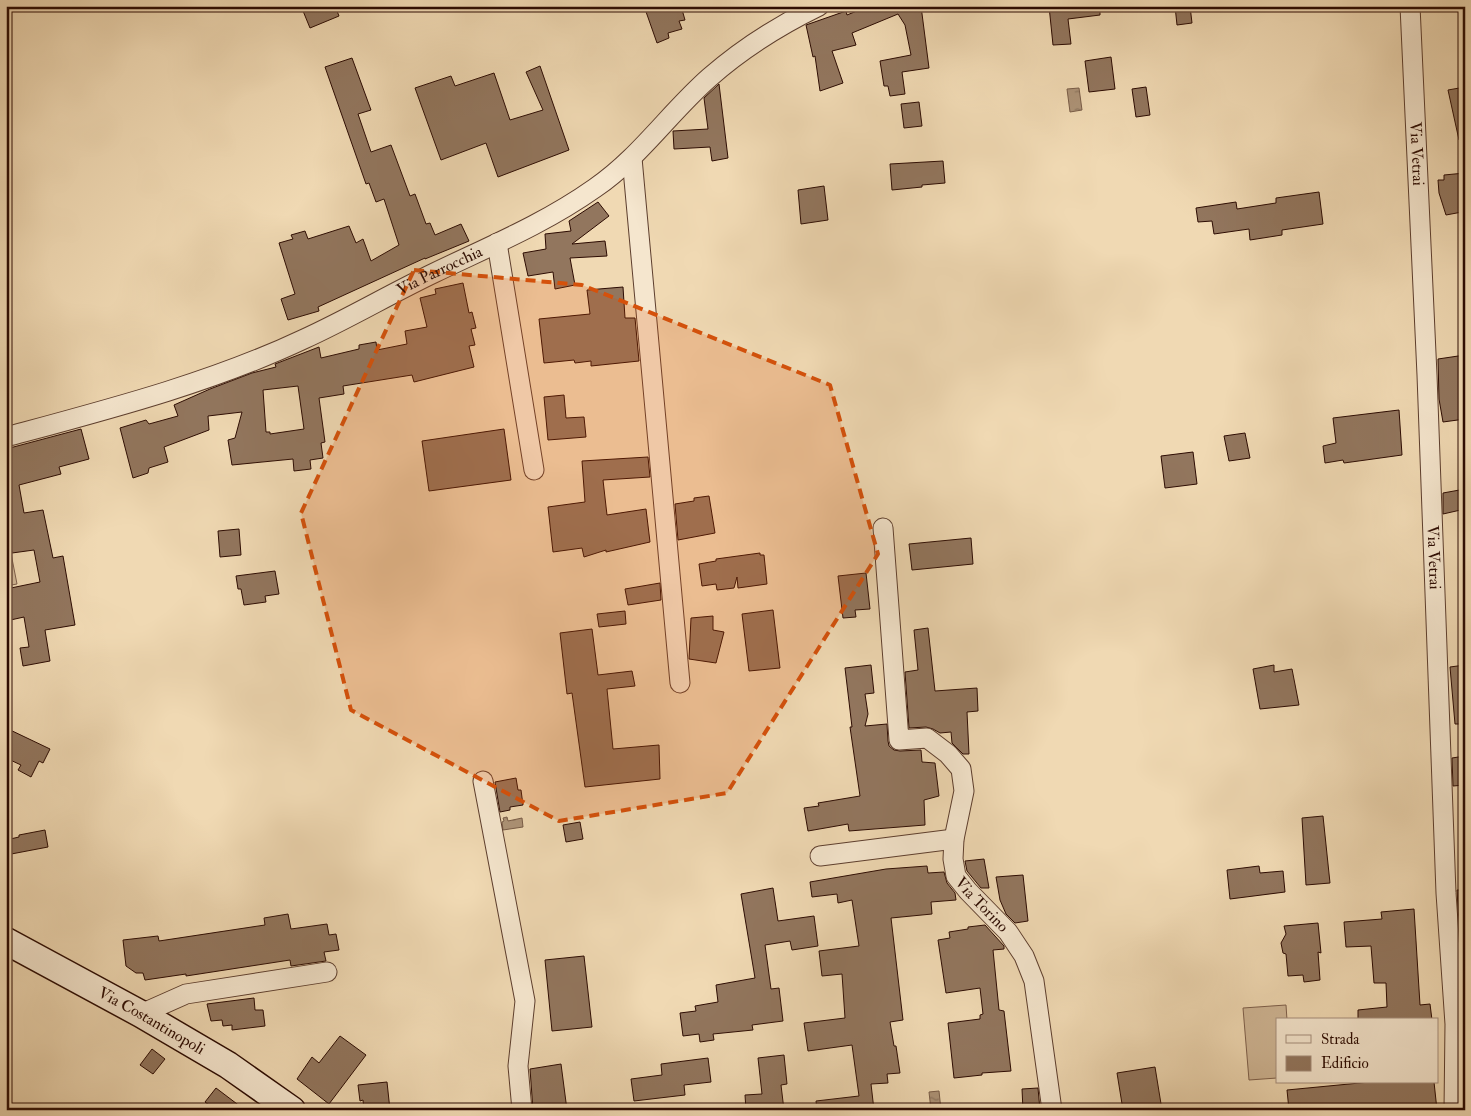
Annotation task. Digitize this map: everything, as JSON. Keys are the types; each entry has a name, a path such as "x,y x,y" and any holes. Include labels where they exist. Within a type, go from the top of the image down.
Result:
{"street":[{"name":"Via Parrocchia","path":"6,437 123,405 232,368 303,340 432,274 542,222 597,187 632,158 709,78 744,49 793,19 819,6"},
{"name":"Via Vetrai","path":"1410,6 1427,366 1446,893 1460,1023 1454,1110"},
{"path":"632,158 680,683"},
{"path":"497,243 534,470"},
{"name":"Via Torino","path":"883,528 899,740 927,738 948,754 961,769 964,791 954,839 953,859 956,876 1008,932 1024,956 1034,981 1052,1110"},
{"path":"483,781 525,1001 518,1066 522,1110"},
{"path":"820,856 954,839"},
{"name":"Via Costantinopoli","path":"6,941 141,1014 228,1065 292,1110"},
{"path":"141,1014 186,994 327,972"}],"highlighted area":[{"path":"414,270 582,285 830,385 878,554 727,793 559,821 351,710 301,513"}],"shaded area":[{"path":"6,528 17,584 6,586"},
{"path":"1286,1005 1287,1018 1276,1018 1276,1078 1249,1080 1243,1008"}],"water":[{"path":"1079,88 1082,110 1070,112 1067,89"},
{"path":"507,817 508,821 522,818 523,827 503,830 503,818"},
{"path":"939,1091 941,1110 931,1110 929,1092"}],"building":[{"path":"301,6 335,6 339,16 310,28"},
{"path":"644,6 681,6 685,20 679,21 682,29 668,33 669,38 657,43"},
{"path":"869,6 921,6 929,68 902,72 905,94 890,96 888,86 884,86 880,61 911,55 905,25 898,14 852,33 856,45 832,51 843,83 820,91 815,56 813,57 806,25 846,11 847,15"},
{"path":"1049,6 1100,6 1100,15 1068,19 1071,44 1053,45"},
{"path":"1175,6 1190,6 1192,23 1177,25"},
{"path":"1111,57 1115,89 1089,92 1085,61"},
{"path":"352,58 371,110 358,114 371,152 391,145 410,196 415,194 426,224 430,223 435,235 461,224 469,241 425,258 318,307 319,311 288,320 281,299 295,294 279,243 293,239 291,235 305,231 308,239 349,226 356,243 363,239 371,261 399,245 384,199 376,202 369,183 366,184 325,67"},
{"path":"540,66 569,150 498,177 486,143 441,160 415,88 451,76 455,86 494,73 510,120 543,110 526,72"},
{"path":"719,84 728,158 712,161 710,147 674,149 673,131 708,129 704,98"},
{"path":"1146,87 1150,115 1136,117 1132,89"},
{"path":"1465,87 1465,139 1459,140 1448,90"},
{"path":"919,102 922,126 904,128 901,104"},
{"path":"943,161 945,183 892,190 890,164"},
{"path":"1465,173 1465,203 1462,204 1462,212 1446,215 1439,193 1438,180 1444,180 1444,175"},
{"path":"824,186 828,220 801,224 798,190"},
{"path":"1319,192 1323,224 1282,230 1282,235 1250,240 1249,229 1214,234 1212,221 1198,222 1196,208 1236,202 1237,209 1276,203 1276,198"},
{"path":"598,202 609,216 572,244 605,241 607,256 570,258 575,285 555,289 553,272 528,276 523,253 546,249 545,234 571,231 569,221"},
{"path":"463,283 469,313 472,312 476,328 471,329 475,345 469,346 474,367 414,382 412,375 343,386 344,394 319,398 325,442 321,443 323,458 310,460 311,469 294,471 293,459 232,465 228,440 235,438 242,412 208,416 209,430 164,447 168,462 149,468 148,473 133,478 120,428 146,420 149,424 178,416 174,405 252,373 276,367 275,364 319,347 321,358 359,349 359,345 376,342 377,350 407,344 405,331 427,327 420,298 436,294 435,289","holes":["298,386 304,429 270,434 270,432 266,432 263,390"]},
{"path":"623,287 625,318 635,318 639,361 591,366 591,361 575,363 574,360 544,363 539,319 590,314 587,290"},
{"path":"1465,355 1465,419 1443,422 1439,399 1438,359"},
{"path":"564,395 566,418 584,417 586,437 548,440 544,397"},
{"path":"1399,410 1402,455 1344,463 1343,460 1325,463 1323,446 1336,443 1333,418"},
{"path":"81,429 89,459 59,467 61,474 19,485 24,513 43,510 53,558 63,556 75,625 45,630 50,661 23,666 20,648 29,647 24,617 6,621 6,589 40,582 34,550 12,553 6,518 6,449"},
{"path":"504,429 511,480 429,491 422,441"},
{"path":"1245,433 1250,458 1229,461 1224,436"},
{"path":"1193,452 1197,484 1165,488 1161,456"},
{"path":"648,457 650,477 603,480 607,515 646,509 650,542 606,552 606,550 584,557 582,548 553,552 548,507 585,502 582,461"},
{"path":"1465,489 1465,509 1443,514 1443,493"},
{"path":"709,496 715,533 678,540 675,504"},
{"path":"239,529 241,555 220,557 218,531"},
{"path":"971,538 973,564 912,570 909,544"},
{"path":"760,553 760,555 764,555 767,584 738,588 737,577 734,588 717,590 716,584 702,586 699,564 716,561 716,559"},
{"path":"275,571 279,594 265,596 266,602 244,605 241,589 238,589 236,576"},
{"path":"866,573 870,609 855,610 856,617 843,618 838,576"},
{"path":"660,583 661,600 628,605 625,589"},
{"path":"773,610 780,668 749,671 742,614"},
{"path":"625,611 626,624 599,627 597,614"},
{"path":"713,616 713,630 724,632 716,663 689,659 691,618"},
{"path":"928,628 935,691 977,688 978,711 967,712 969,754 963,754 952,743 951,732 940,733 926,727 909,728 905,672 918,670 914,630"},
{"path":"592,629 598,675 632,671 635,686 607,689 613,749 659,745 660,779 585,787 572,693 567,694 560,633"},
{"path":"871,665 874,693 865,694 868,714 865,726 887,724 889,746 894,750 900,751 921,750 922,762 935,763 939,796 924,800 925,825 849,831 848,824 808,831 804,808 819,806 818,803 860,796 850,727 852,727 845,668"},
{"path":"1274,665 1274,672 1292,669 1299,705 1260,709 1253,669"},
{"path":"1465,665 1465,724 1455,724 1450,667"},
{"path":"6,728 50,749 43,763 39,761 31,777 18,770 21,765 6,758"},
{"path":"1465,756 1465,785 1453,786 1452,758"},
{"path":"516,778 518,790 521,790 523,805 510,807 510,810 500,812 495,782"},
{"path":"1323,816 1330,883 1306,885 1302,818"},
{"path":"580,822 583,839 566,842 563,825"},
{"path":"45,830 48,847 6,855 6,840 19,837 19,835"},
{"path":"984,859 989,888 981,888 967,871 965,861"},
{"path":"927,866 928,873 944,872 947,883 955,893 956,900 931,902 932,914 891,918 903,1020 890,1022 900,1073 887,1074 888,1083 871,1084 874,1110 817,1110 816,1101 859,1096 852,1045 808,1051 804,1023 845,1018 842,974 822,976 819,951 859,946 852,900 838,903 837,894 812,897 810,882 886,869"},
{"path":"1259,866 1260,873 1283,871 1285,892 1230,899 1227,870"},
{"path":"1023,875 1028,921 1015,923 1006,914 1000,900 996,877"},
{"path":"773,888 778,921 814,916 818,946 792,950 790,941 765,945 771,989 779,988 783,1021 752,1025 753,1030 713,1034 714,1040 700,1042 699,1034 683,1036 680,1013 696,1011 695,1006 718,1002 716,985 755,978 741,894"},
{"path":"1457,890 1465,890 1465,938 1460,939"},
{"path":"1414,909 1420,1005 1430,1004 1432,1018 1358,1018 1358,1010 1387,1007 1386,983 1374,983 1371,946 1346,947 1344,922 1382,919 1381,912"},
{"path":"288,914 291,929 327,924 329,935 336,934 339,950 324,952 326,961 291,966 290,960 186,976 186,974 145,980 143,973 136,973 126,966 123,940 158,936 159,941 265,925 264,918"},
{"path":"1318,923 1321,953 1318,952 1320,980 1304,982 1303,975 1288,976 1286,954 1283,953 1281,943 1286,934 1284,926"},
{"path":"985,925 1004,946 1004,949 993,950 999,1010 1004,1011 1011,1071 982,1073 982,1075 954,1078 948,1023 980,1019 980,1015 983,1014 980,988 946,993 938,940 950,938 949,932"},
{"path":"584,956 592,1027 552,1031 545,960"},
{"path":"254,998 255,1010 263,1010 265,1026 232,1030 232,1025 223,1026 222,1020 211,1021 207,1004"},
{"path":"340,1036 366,1055 329,1104 297,1079 312,1057 319,1063"},
{"path":"152,1049 165,1059 153,1074 140,1065"},
{"path":"784,1055 787,1084 781,1085 784,1110 746,1110 745,1095 762,1094 758,1058"},
{"path":"708,1058 711,1082 684,1085 685,1095 634,1101 631,1079 662,1075 661,1064"},
{"path":"561,1064 567,1110 533,1110 530,1069"},
{"path":"1155,1067 1162,1110 1123,1110 1117,1073"},
{"path":"387,1082 390,1110 364,1110 363,1100 360,1101 358,1085"},
{"path":"1349,1084 1434,1084 1437,1110 1289,1110 1287,1090"},
{"path":"216,1088 245,1110 205,1110 209,1105 205,1102"},
{"path":"1038,1088 1040,1110 1023,1110 1022,1089"}]}
